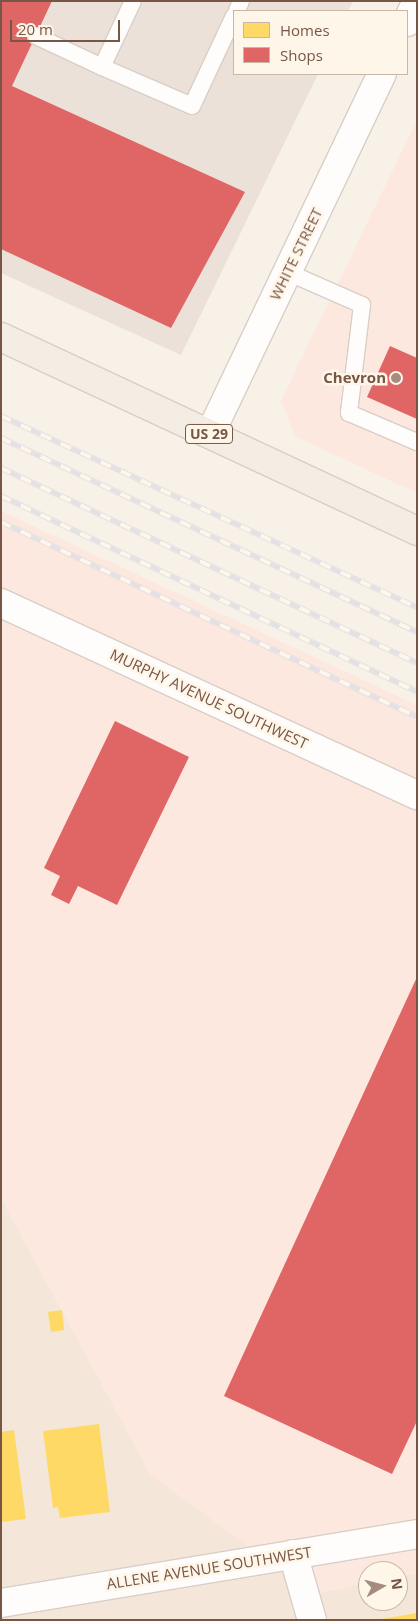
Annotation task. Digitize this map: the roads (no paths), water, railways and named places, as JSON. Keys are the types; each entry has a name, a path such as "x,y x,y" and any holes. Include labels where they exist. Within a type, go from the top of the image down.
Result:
{"main road":[{"name":"US 29","path":"1,337 417,531"}],"street":[{"path":"408,20 417,1"},
{"name":"WHITE STREET","path":"210,434 382,75"},
{"name":"MURPHY AVENUE SOUTHWEST","path":"1,603 417,795"},
{"name":"ALLENE AVENUE SOUTHWEST","path":"1,1603 417,1534"},
{"path":"293,1554 312,1620"}],"lane":[{"path":"102,67 133,1"},
{"path":"36,36 192,106 233,18"},
{"path":"287,272 362,305 349,413 417,442"}],"railway":[{"path":"1,416 417,607"},
{"path":"1,438 417,632"},
{"path":"1,468 417,663"},
{"path":"1,496 417,692"},
{"path":"1,522 417,717"}],"place":[{"name":"Chevron","path":"396,378"}]}
